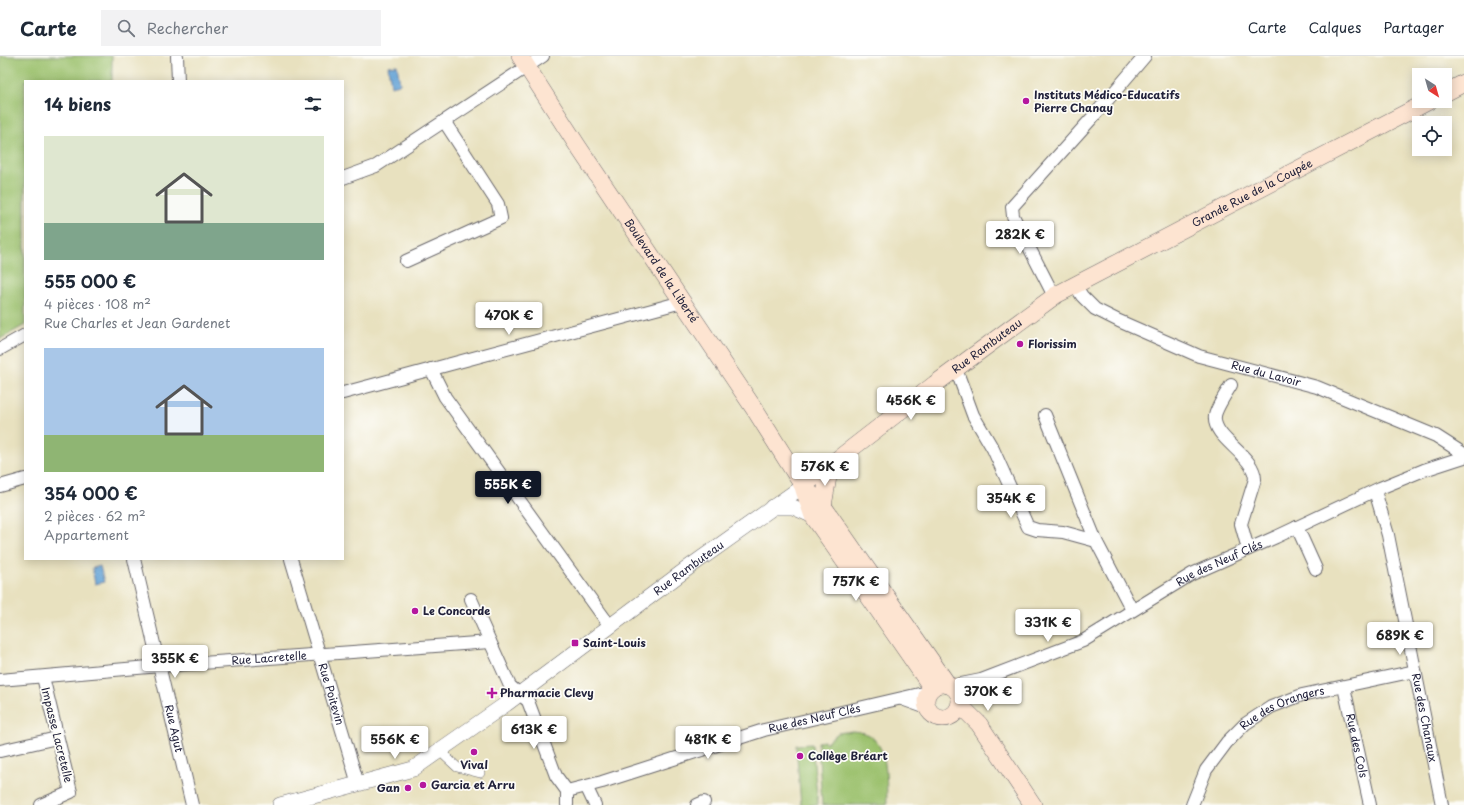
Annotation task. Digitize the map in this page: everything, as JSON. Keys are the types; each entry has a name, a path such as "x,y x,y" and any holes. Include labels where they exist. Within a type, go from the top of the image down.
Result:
{"main road":[{"name":"Boulevard de la Liberté","path":"523,61 755,410 818,511"},
{"path":"1452,89 1464,83"},
{"name":"Grande Rue de la Coupée","path":"1075,285 1416,108"},
{"name":"Rue Rambuteau","path":"803,486 1054,296 1075,285"},
{"path":"830,465 818,511 922,670 942,697 989,742 1033,805"},
{"path":"818,511 942,697"}],"street":[{"path":"177,56 178,80"},
{"path":"344,178 376,166 444,121 523,61 543,56"},
{"path":"1054,296 1013,216 1012,207 1092,118 1145,56"},
{"path":"406,261 501,218 498,204 444,121"},
{"name":"Rue du Lavoir","path":"1075,285 1082,296 1095,309 1119,321 1192,353 1233,366 1317,387 1436,436 1464,456"},
{"path":"344,393 682,302"},
{"path":"0,349 24,336"},
{"path":"431,369 445,397 610,626"},
{"path":"956,369 973,415 993,449 1028,527 1037,530 1063,532 1096,541"},
{"path":"1231,385 1215,415 1217,427 1250,463 1255,473 1255,480 1241,524 1248,549"},
{"path":"1045,415 1096,541 1132,610"},
{"name":"Rue des Neuf Clés","path":"567,790 586,786 764,730 902,699 942,697 981,680 1083,641 1192,574 1375,491 1424,470 1464,456"},
{"path":"0,486 24,479"},
{"name":"Rue Rambuteau","path":"280,805 413,769 520,693 772,507 803,486"},
{"name":"Rue des Chanaux","path":"1375,491 1388,535 1442,805"},
{"path":"772,507 793,507 818,511"},
{"path":"1297,527 1316,569"},
{"name":"Rue Agut","path":"134,560 192,805"},
{"name":"Rue Poitevin","path":"291,560 358,784"},
{"path":"471,599 510,686 528,701 556,776 567,790 567,805"},
{"name":"Rue Lacretelle","path":"0,680 160,666 490,642"},
{"name":"Rue des Orangers","path":"1192,805 1206,770 1227,742 1245,724 1271,707 1302,695 1415,671"},
{"name":"Impasse Lacretelle","path":"41,805 71,792 43,677"},
{"name":"Rue des Cols","path":"1344,687 1370,805"},
{"path":"902,699 942,697"},
{"path":"0,751 57,738"},
{"path":"445,756 457,767 480,772"},
{"path":"586,786 594,805"}],"green space":[{"path":"0,56 112,56 112,80 24,80 24,326 0,339"},
{"path":"852,731 865,733 874,739 880,747 886,769 887,805 822,805 818,742 824,741 826,743 838,733"},
{"path":"812,744 818,805 801,805 796,745"}],"water":[{"path":"397,65 400,84 391,86 388,66"},
{"path":"100,566 104,582 95,584 92,568"}],"place":[{"name":"Instituts Médico-Educatifs Pierre Chanay","path":"1026,101"},
{"name":"Florissim","path":"1020,344"},
{"name":"Le Concorde","path":"415,611"},
{"name":"Saint-Louis","path":"575,643"},
{"name":"Pharmacie Clevy","path":"492,693"},
{"name":"Vival","path":"474,752"},
{"name":"Collège Bréart","path":"800,756"},
{"name":"Garcia et Arru","path":"423,785"},
{"name":"Gan","path":"408,788"}]}
